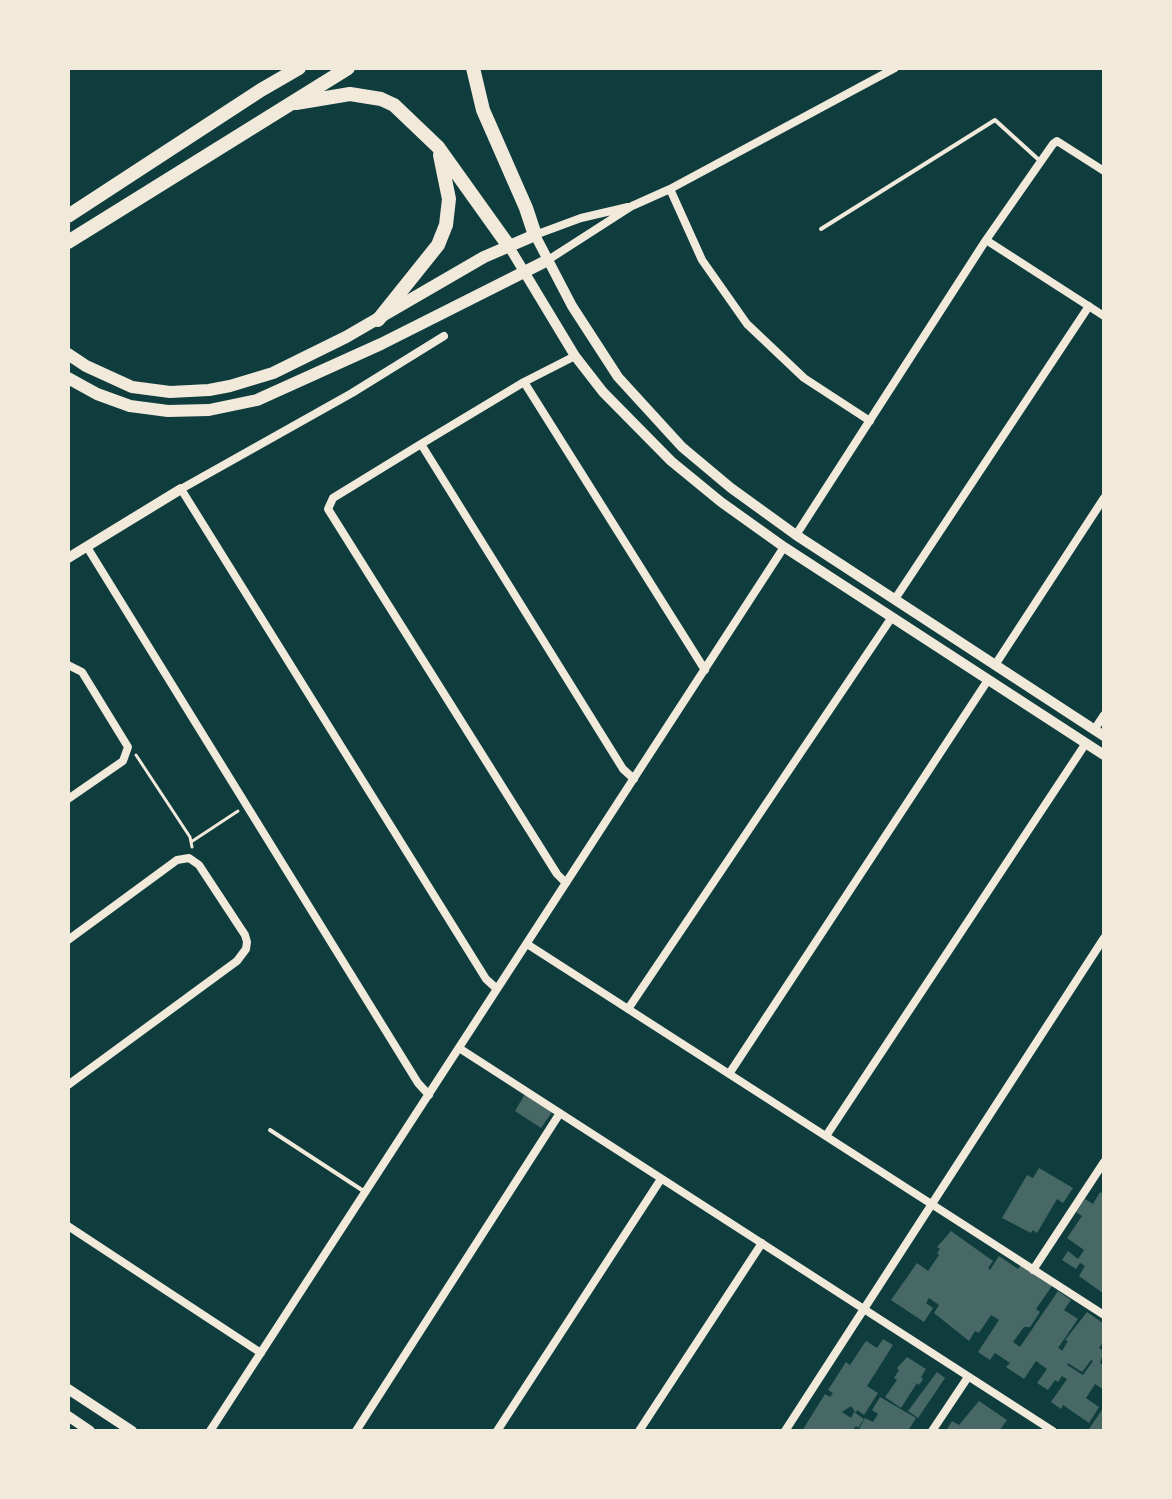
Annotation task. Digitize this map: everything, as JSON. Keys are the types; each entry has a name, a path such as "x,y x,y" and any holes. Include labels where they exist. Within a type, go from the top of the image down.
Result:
{"highway":[{"path":"68,216 299,68"},
{"path":"68,242 348,68"},
{"path":"473,68 483,110 535,235"},
{"path":"287,104 350,94 381,99 394,105 438,147 508,245"},
{"path":"378,320 438,245 446,225 448,190 438,147"}],"main road":[{"path":"68,354 86,366 132,387 170,392 209,390 273,373 378,320 508,245 535,235"},
{"path":"68,378 97,394 130,406 168,411 209,410 257,400 315,375 548,260"}],"street":[{"path":"548,260 632,206 670,189 895,68"},
{"path":"796,535 1039,160 1057,141 1104,171"},
{"path":"670,189 702,260 747,324 804,378 870,421"},
{"path":"632,206 581,218 535,235 572,306 604,357 659,425 731,488 796,535 1099,733 1104,715"},
{"path":"986,240 1104,316"},
{"path":"508,245 575,356 603,392 663,454 721,502 784,547 1104,755"},
{"path":"895,599 1089,306"},
{"path":"68,558 444,336"},
{"path":"566,883 557,874 328,509 333,498 524,382 575,356"},
{"path":"524,382 705,670"},
{"path":"421,444 623,769 634,779"},
{"path":"181,489 486,979 497,989"},
{"path":"995,665 1104,498"},
{"path":"87,547 418,1083 429,1095"},
{"path":"210,1431 784,547"},
{"path":"628,1009 892,617"},
{"path":"68,665 82,672 126,742 127,752 123,761 68,799"},
{"path":"729,1074 988,680"},
{"path":"826,1136 1086,743"},
{"path":"68,940 177,860 189,858 199,865 245,935 246,949 243,956 68,1085"},
{"path":"785,1431 1104,938"},
{"path":"527,944 1104,1315"},
{"path":"459,1048 1053,1431"},
{"path":"356,1431 560,1113"},
{"path":"1033,1270 1104,1162"},
{"path":"497,1431 661,1179"},
{"path":"68,1226 261,1353"},
{"path":"639,1431 762,1243"},
{"path":"932,1431 968,1377"},
{"path":"68,1389 132,1431"},
{"path":"68,1416 90,1431"}],"lane":[{"path":"821,229 995,120 1039,160"},
{"path":"270,1130 365,1192"}],"path":[{"path":"127,752 142,762 191,842 189,858"},
{"path":"191,842 247,805"}],"building":[{"path":"525,1094 552,1112 541,1128 515,1111"},
{"path":"1039,1168 1073,1188 1063,1203 1057,1199 1037,1233 1033,1230 1031,1233 1002,1218 1027,1175 1033,1178"},
{"path":"1100,1192 1104,1195 1104,1294 1079,1276 1085,1266 1080,1263 1076,1269 1062,1260 1068,1251 1078,1259 1084,1250 1067,1238 1082,1216 1076,1212 1085,1199 1093,1204"},
{"path":"951,1231 993,1261 988,1268 990,1270 999,1256 1018,1269 1021,1265 1052,1286 1036,1309 1040,1312 1030,1327 1024,1327 1013,1342 1020,1347 1058,1291 1071,1300 1064,1310 1078,1319 1058,1348 1062,1351 1068,1341 1065,1340 1087,1312 1104,1324 1104,1341 1099,1348 1104,1351 1100,1363 1104,1366 1104,1390 1095,1384 1086,1398 1099,1407 1089,1423 1063,1405 1061,1409 1051,1402 1067,1379 1062,1376 1058,1382 1055,1380 1048,1390 1037,1383 1047,1369 1036,1361 1024,1379 1006,1367 1010,1363 995,1353 990,1360 978,1352 999,1320 991,1315 979,1333 975,1331 969,1341 934,1313 939,1305 929,1298 926,1303 933,1308 924,1322 891,1300 917,1263 928,1271 939,1255 940,1249 937,1247","holes":["1093,1361 1083,1375 1067,1365 1082,1372"]},
{"path":"883,1339 893,1345 867,1386 878,1393 864,1415 857,1410 856,1413 851,1406 842,1412 851,1418 854,1412 864,1419 858,1428 856,1426 852,1431 802,1431 825,1394 830,1397 833,1393 828,1390 846,1362 850,1365 866,1341 877,1348"},
{"path":"907,1357 926,1369 921,1377 923,1379 901,1408 885,1397 897,1380 894,1378 899,1370 897,1368"},
{"path":"937,1372 945,1378 918,1418 908,1411"},
{"path":"880,1397 916,1418 908,1431 858,1431 865,1418 873,1422 878,1414 872,1410"},
{"path":"979,1401 1007,1420 999,1431 946,1431 952,1421 959,1425"},
{"path":"1104,1407 1104,1431 1092,1431 1089,1429"}]}
